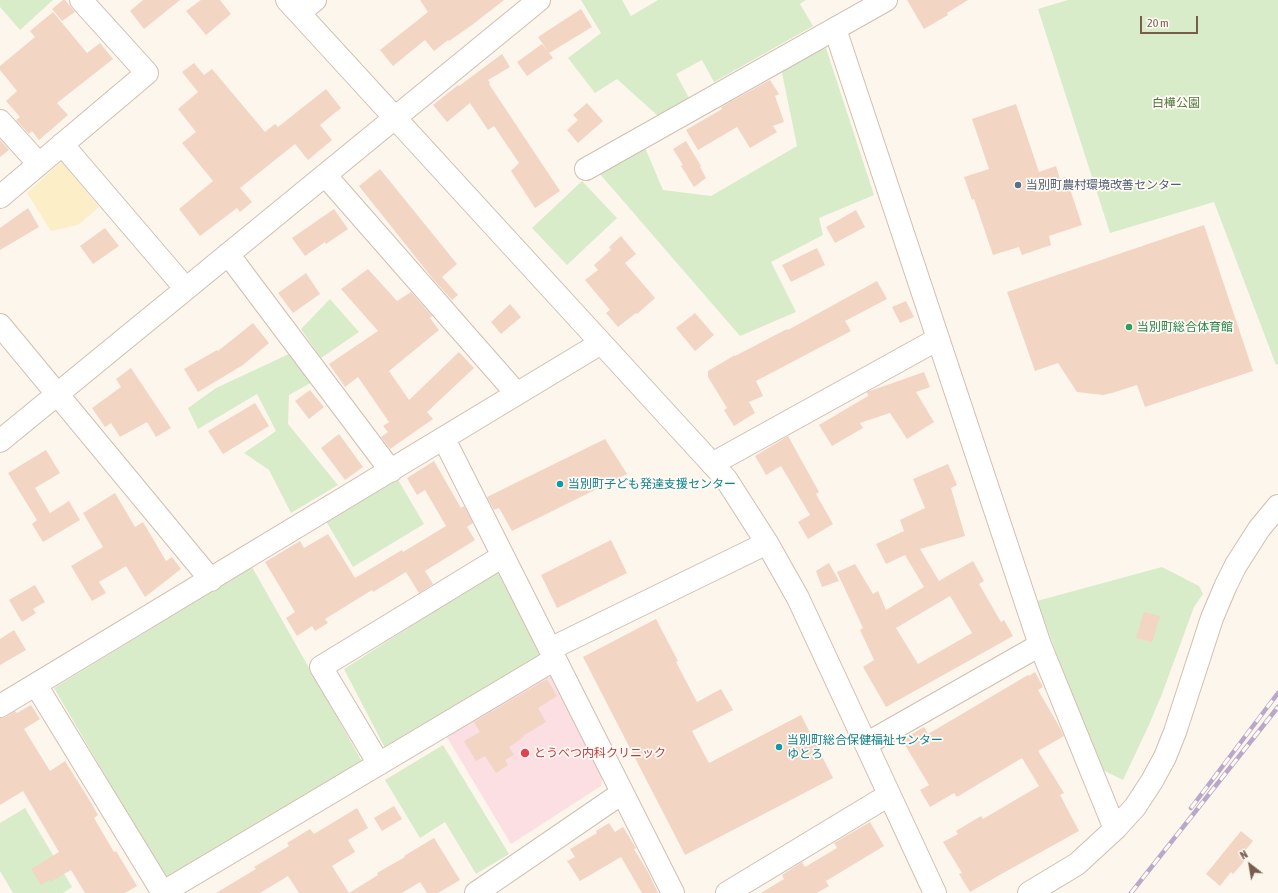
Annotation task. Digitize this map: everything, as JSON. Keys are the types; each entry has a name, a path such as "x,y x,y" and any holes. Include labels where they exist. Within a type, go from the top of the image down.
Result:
{"street":[{"path":"0,441 539,0"},
{"path":"586,169 886,0"},
{"path":"0,197 147,73 92,3"},
{"path":"300,4 394,118 726,479 767,542 798,598 935,893"},
{"path":"835,29 1040,645 1115,829"},
{"path":"0,121 39,164"},
{"path":"62,144 186,288"},
{"path":"325,175 517,394"},
{"path":"228,254 391,471"},
{"path":"0,325 211,580"},
{"path":"712,464 938,339"},
{"path":"0,706 601,344"},
{"path":"444,439 673,893"},
{"path":"1029,893 1077,864 1115,829 1135,806 1152,781 1165,757 1175,732 1212,618 1226,585 1236,565 1259,529 1278,506"},
{"path":"36,685 162,893 379,764 552,654 767,542"},
{"path":"379,764 321,667 503,556"},
{"path":"866,744 1040,645"},
{"path":"476,893 622,793"},
{"path":"727,893 890,795"}],"shaded area":[{"name":"とうべつ内科クリニック","path":"544,673 558,678 603,772 601,786 511,844 445,734"}],"green space":[{"path":"0,0 53,0 20,30 0,7"},
{"path":"581,0 622,0 631,16 658,0 806,0 800,4 813,26 714,82 702,60 676,74 689,98 658,116 617,79 595,93 568,58 601,33"},
{"name":"白樺公園","path":"1068,0 1278,0 1278,364 1276,365 1214,202 1110,233 1038,9"},
{"path":"826,48 874,195 819,218 823,235 771,262 796,312 740,336 599,173 643,143 663,190 711,196 797,146 781,68"},
{"path":"582,181 617,218 567,265 532,228"},
{"path":"330,299 359,332 321,358 301,329"},
{"path":"291,353 314,381 289,395 288,424 338,485 291,513 269,470 244,453 276,431 257,394 198,429 188,408 216,388"},
{"path":"397,478 424,524 353,567 326,521"},
{"path":"252,567 364,765 167,881 54,688"},
{"path":"1162,567 1199,586 1203,594 1194,607 1162,694 1123,780 1099,768 1037,601"},
{"path":"497,571 542,657 386,750 344,669"},
{"path":"443,745 509,854 476,874 445,822 420,838 385,780"},
{"path":"25,808 72,887 63,893 13,893 0,871 0,823"}],"sand":[{"path":"62,161 99,207 78,225 51,231 27,193"}],"building":[{"path":"65,0 75,12 62,21 52,9"},
{"path":"143,0 180,0 144,29 130,11"},
{"path":"201,0 220,0 231,14 206,35 186,11"},
{"path":"420,0 504,0 472,25 434,51 425,40 393,66 380,50 428,12"},
{"path":"907,0 968,0 947,13 948,15 924,29"},
{"path":"581,9 592,27 549,53 538,37"},
{"path":"53,12 87,53 100,43 113,59 57,103 68,115 39,140 32,131 29,134 16,120 20,117 6,101 17,91 0,70 0,66 35,37 30,31"},
{"path":"542,44 553,58 527,76 517,62"},
{"path":"502,54 510,67 488,80 490,83 489,84 560,191 535,208 511,171 519,163 494,126 488,130 470,103 447,122 433,105 458,85 459,86"},
{"path":"194,63 204,75 212,69 265,132 275,124 278,127 326,89 341,108 320,125 332,140 308,160 295,144 240,188 252,202 240,212 237,208 200,236 179,209 213,181 182,143 196,132 178,109 198,92 182,72"},
{"path":"770,80 779,94 775,96 784,122 773,126 777,132 750,148 737,127 698,150 686,130 722,109 721,107"},
{"path":"587,103 603,121 578,143 567,130 578,120 573,115"},
{"name":"当別町農村環境改善センター","path":"1016,104 1039,172 1056,166 1060,179 1066,177 1082,225 1049,236 1051,245 1022,255 1019,247 993,255 974,199 972,200 964,177 989,169 972,119"},
{"path":"0,140 9,150 0,157"},
{"path":"686,141 701,166 700,167 706,178 694,187 681,166 683,165 673,149"},
{"path":"380,169 457,264 442,277 458,295 452,300 433,279 359,186"},
{"path":"28,208 39,227 0,250 0,228"},
{"path":"334,209 348,229 326,244 325,242 305,256 292,238"},
{"path":"856,210 865,227 835,243 826,227"},
{"name":"当別町総合体育館","path":"1204,225 1253,371 1145,407 1137,385 1103,395 1077,392 1058,363 1035,371 1007,292"},
{"path":"105,228 119,246 93,264 80,246"},
{"path":"621,236 636,254 625,263 655,298 637,314 636,313 618,327 606,313 610,310 585,280 598,270 594,265 611,250 609,247"},
{"path":"817,248 825,265 791,282 782,265"},
{"path":"368,269 397,301 411,292 432,316 430,318 439,330 389,371 409,400 459,352 474,368 427,412 433,419 390,449 381,437 388,432 383,426 389,422 358,377 345,387 329,364 378,331 341,289"},
{"path":"306,273 320,294 293,313 278,293"},
{"path":"877,281 887,299 845,321 851,331 756,381 763,396 749,402 755,413 734,426 724,410 727,408 708,377 708,371 735,355 787,329 788,330"},
{"path":"906,301 914,317 900,323 892,307"},
{"path":"510,304 521,317 501,334 491,322"},
{"path":"695,313 714,335 695,351 676,328"},
{"path":"253,323 269,343 243,365 198,392 184,369 217,350 218,351"},
{"path":"131,368 171,428 156,437 147,422 120,437 111,423 105,427 92,408 121,387 116,379"},
{"path":"924,372 930,387 916,392 934,422 907,439 890,413 860,423 863,428 832,446 819,425 868,396 867,392"},
{"path":"310,390 324,407 309,419 295,401"},
{"path":"255,403 269,426 223,454 208,431"},
{"path":"339,434 363,467 345,480 321,448"},
{"path":"788,436 819,492 816,494 833,524 808,539 798,522 810,515 781,466 766,475 755,456"},
{"name":"当別町子ども発達支援センター","path":"605,439 627,474 512,531 499,508 494,510 487,497"},
{"path":"46,450 60,473 35,488 50,513 69,501 80,520 43,542 32,524 37,520 8,473"},
{"path":"434,461 461,508 464,506 473,523 467,527 475,540 425,571 433,584 419,593 406,572 373,592 372,590 325,619 328,623 315,631 312,626 297,636 286,618 295,612 265,562 300,541 304,548 328,534 355,578 402,550 403,552 446,526 425,490 417,495 407,478"},
{"path":"948,464 957,485 951,488 965,536 920,549 939,581 973,561 984,581 979,584 1001,622 1004,620 1013,636 886,707 863,667 874,660 860,630 863,628 837,572 855,564 873,594 878,591 886,610 924,587 905,555 886,564 876,544 904,531 900,520 925,508 913,479","holes":["950,596 972,633 918,664 896,628"]},
{"path":"115,493 135,527 143,522 166,561 172,557 181,569 145,597 126,566 99,582 106,593 92,601 71,566 103,547 83,513"},
{"path":"611,540 627,573 557,608 541,575"},
{"path":"829,563 839,581 822,587 816,571"},
{"path":"35,585 45,602 33,609 36,613 22,622 9,600"},
{"path":"1144,612 1160,616 1152,642 1136,638"},
{"name":"当別町総合保健福祉センター ゆとろ","path":"656,619 697,702 721,689 733,710 692,731 709,763 801,715 833,778 685,855 583,657"},
{"path":"14,630 26,650 0,665 0,639"},
{"path":"1035,672 1043,687 1038,690 1064,736 1038,751 1064,793 1060,795 1079,831 970,892 959,874 962,873 943,842 958,834 956,831 981,816 983,819 1039,786 1022,758 957,797 954,793 930,807 920,790 929,785 902,740 924,727 928,734"},
{"path":"547,679 557,696 538,708 546,722 523,736 524,737 509,747 514,755 505,760 508,765 496,773 485,756 476,761 464,741 480,732 474,722"},
{"path":"31,705 40,719 24,729 50,771 65,761 90,801 98,815 94,818 114,852 116,851 137,886 125,893 85,893 71,870 50,882 49,880 41,885 31,869 59,852 23,791 0,805 0,718 6,717 15,711 17,713"},
{"path":"394,806 402,819 382,831 374,818"},
{"path":"357,808 368,828 348,840 355,852 332,866 349,893 299,893 288,876 260,893 216,893 256,869 254,867 289,846 287,843 310,829 314,834"},
{"path":"870,822 884,846 826,881 829,886 817,893 761,893 784,879 782,875 802,862 805,867 837,848 834,843"},
{"path":"609,823 615,832 623,827 636,848 634,849 648,872 658,893 642,893 621,857 580,881 567,861 575,857 570,849 597,833 596,831"},
{"path":"1241,831 1253,841 1243,853 1248,857 1233,874 1231,872 1220,886 1206,874"},
{"path":"434,838 460,880 438,893 427,893 420,882 402,893 349,893 378,875 377,873"}],"railway":[{"path":"1191,808 1278,693"},
{"path":"1131,893 1278,707"}],"place":[{"name":"当別町農村環境改善センター","path":"1018,185"},
{"name":"当別町総合体育館","path":"1129,327"},
{"name":"当別町子ども発達支援センター","path":"560,484"},
{"name":"当別町総合保健福祉センター ゆとろ","path":"779,747"},
{"name":"とうべつ内科クリニック","path":"525,753"}]}
